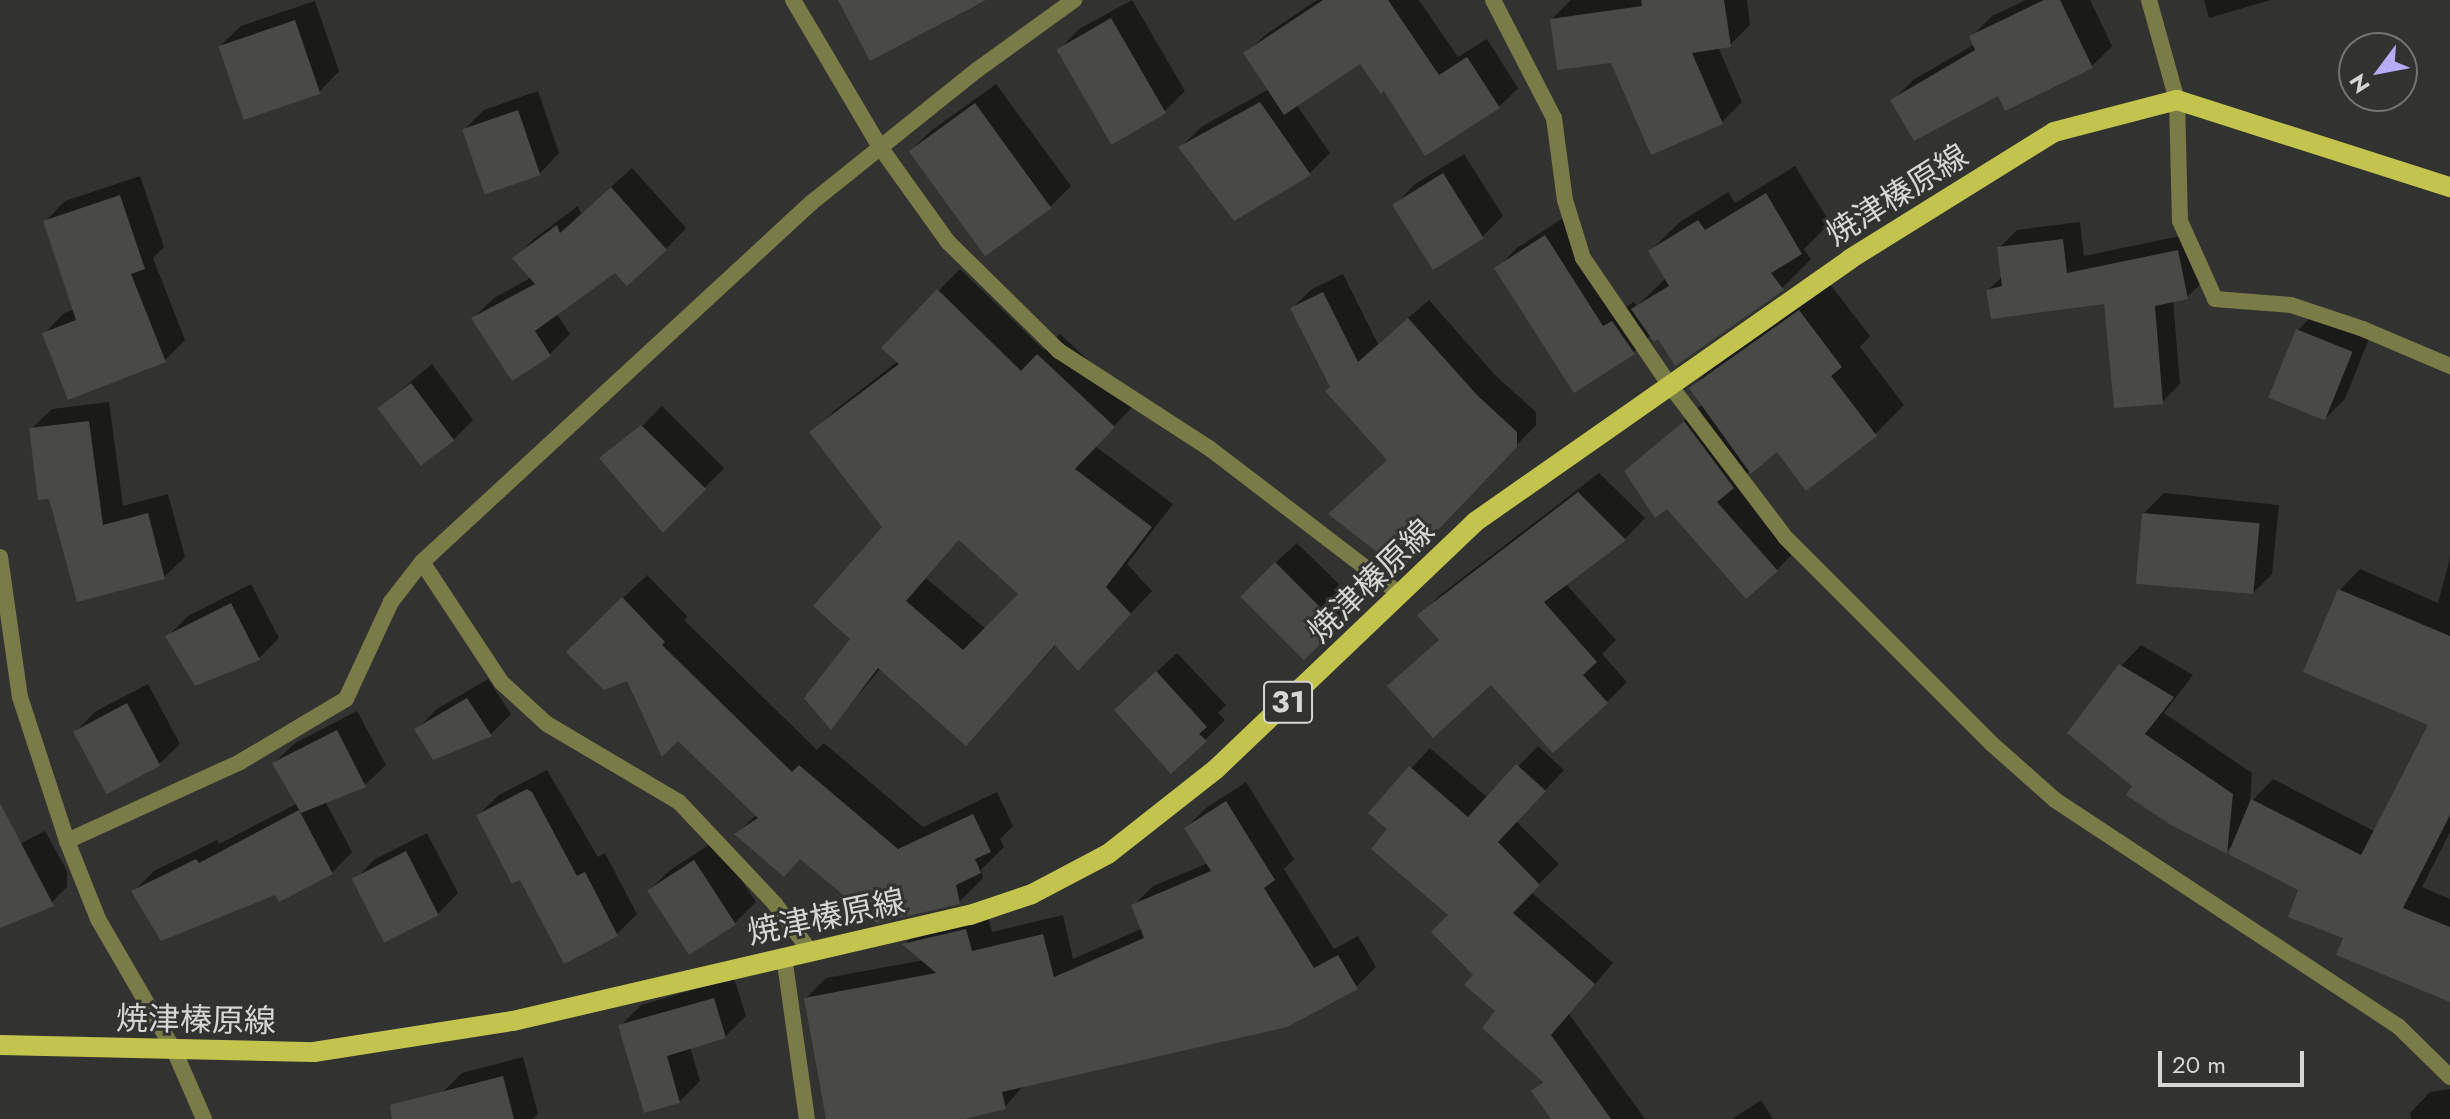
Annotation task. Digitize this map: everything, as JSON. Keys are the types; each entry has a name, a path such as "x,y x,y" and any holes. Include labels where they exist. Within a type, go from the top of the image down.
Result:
{"main road":[{"name":"焼津榛原線","path":"0,1045 314,1052 513,1021 970,915 1032,894 1108,854 1216,769 1475,522 1669,384 1850,259 2054,132 2177,100"},
{"path":"2177,100 2450,187"}],"street":[{"path":"793,0 880,147 948,242 1059,351 1209,448 1401,595"},
{"path":"67,841 240,762 346,699 391,602 422,562 811,203 1074,0"},
{"path":"1493,0 1554,118 1565,200 1583,258 1669,384 1786,538 1992,744 2055,800 2398,1026 2450,1077"},
{"path":"2149,0 2177,100 2180,221 2215,299 2291,305 2363,329 2450,366"},
{"path":"0,557 20,697 67,841 98,919 174,1050 204,1119"},
{"path":"422,562 501,682 547,724 679,802 775,904 810,951"},
{"path":"784,956 807,1119"}],"building":[{"path":"838,0 986,0 870,61"},
{"path":"1323,0 1388,0 1439,75 1467,57 1500,108 1425,156 1384,91 1381,94 1360,64 1284,115 1243,53"},
{"path":"1641,0 1724,0 1731,47 1692,53 1723,124 1651,155 1611,63 1557,70 1550,19 1642,6"},
{"path":"2044,0 2060,0 2093,68 2005,111 1998,96 1914,141 1890,100 1975,50 1969,36"},
{"path":"1111,18 1166,113 1111,145 1056,50"},
{"path":"295,20 320,94 244,120 218,46"},
{"path":"1260,102 1311,175 1234,221 1178,147"},
{"path":"975,103 1051,208 985,256 909,151"},
{"path":"518,110 540,175 485,194 462,129"},
{"path":"1443,173 1484,238 1433,270 1392,205"},
{"path":"611,187 667,250 627,286 615,273 535,331 551,356 512,381 471,318 535,284 512,258 557,225 560,233"},
{"path":"1766,193 1802,254 1771,273 1784,290 1675,366 1658,339 1654,342 1631,309 1669,286 1648,251 1698,220 1705,230"},
{"path":"120,195 145,269 131,274 166,362 68,400 42,333 76,320 43,221"},
{"path":"1545,235 1603,326 1612,321 1635,354 1574,393 1494,268"},
{"path":"2063,239 2067,273 2178,250 2188,299 2155,306 2163,404 2114,408 2104,304 1991,319 1986,290 2002,286 1997,247"},
{"path":"937,289 1021,371 1037,354 1115,427 1075,469 1152,527 1106,587 1131,614 1078,671 1055,645 966,746 878,668 831,730 804,698 850,639 813,606 882,527 809,432 899,364 881,348","holes":["959,540 1018,594 963,650 906,601"]},
{"path":"1323,292 1358,362 1408,318 1477,395 1517,432 1517,447 1400,570 1328,514 1387,460 1325,391 1330,387 1290,308"},
{"path":"1799,310 1842,367 1831,376 1877,436 1806,491 1777,452 1751,474 1689,388"},
{"path":"2296,329 2353,352 2325,420 2268,398"},
{"path":"411,383 454,441 421,466 377,408"},
{"path":"89,421 103,525 148,513 165,579 77,602 49,499 38,500 29,428"},
{"path":"1684,421 1734,488 1717,502 1778,571 1746,599 1667,509 1655,518 1624,471"},
{"path":"641,425 706,489 663,533 599,458"},
{"path":"1578,492 1626,540 1544,602 1597,662 1583,675 1608,703 1553,753 1491,685 1433,738 1387,686 1439,640 1417,615"},
{"path":"2142,513 2260,523 2253,594 2136,584"},
{"path":"1275,562 1339,626 1304,660 1240,597"},
{"path":"2338,589 2450,636 2450,815 2403,908 2450,927 2450,1002 2336,955 2343,938 2288,917 2298,890 2228,854 2251,799 2361,855 2428,725 2303,672"},
{"path":"622,597 665,642 662,645 792,772 799,765 898,849 973,814 991,852 975,859 981,873 956,885 960,904 877,923 800,859 784,877 734,834 758,818 678,741 662,757 627,681 604,690 566,652"},
{"path":"231,603 260,660 195,686 165,636"},
{"path":"2119,664 2174,697 2145,734 2233,794 2227,854 2171,825 2126,795 2132,786 2067,733"},
{"path":"1156,671 1207,727 1199,734 1207,741 1171,774 1114,710"},
{"path":"467,698 492,736 433,760 414,729"},
{"path":"127,703 160,766 106,794 73,732"},
{"path":"337,730 366,787 301,813 272,763"},
{"path":"1516,764 1546,791 1498,842 1540,885 1513,913 1595,984 1551,1035 1611,1119 1551,1119 1531,1091 1543,1082 1482,1028 1495,1011 1464,985 1473,975 1431,932 1448,915 1371,849 1387,829 1368,813 1409,766 1468,817"},
{"path":"527,789 532,792 577,876 585,872 618,936 564,964 520,880 512,884 476,815"},
{"path":"1226,801 1275,880 1264,888 1314,968 1338,955 1358,989 1287,1027 1002,1092 1006,1109 965,1119 826,1119 804,998 936,973 902,944 966,929 972,951 1043,934 1054,977 1144,938 1131,905 1211,871 1184,828"},
{"path":"0,803 54,906 0,928"},
{"path":"299,810 333,874 279,902 275,895 161,941 131,891 196,859 199,863"},
{"path":"406,851 439,915 384,943 352,879"},
{"path":"694,860 736,925 689,955 647,890"},
{"path":"714,998 726,1038 667,1056 680,1103 644,1113 618,1025"},
{"path":"503,1076 514,1119 392,1119 390,1105"}]}
